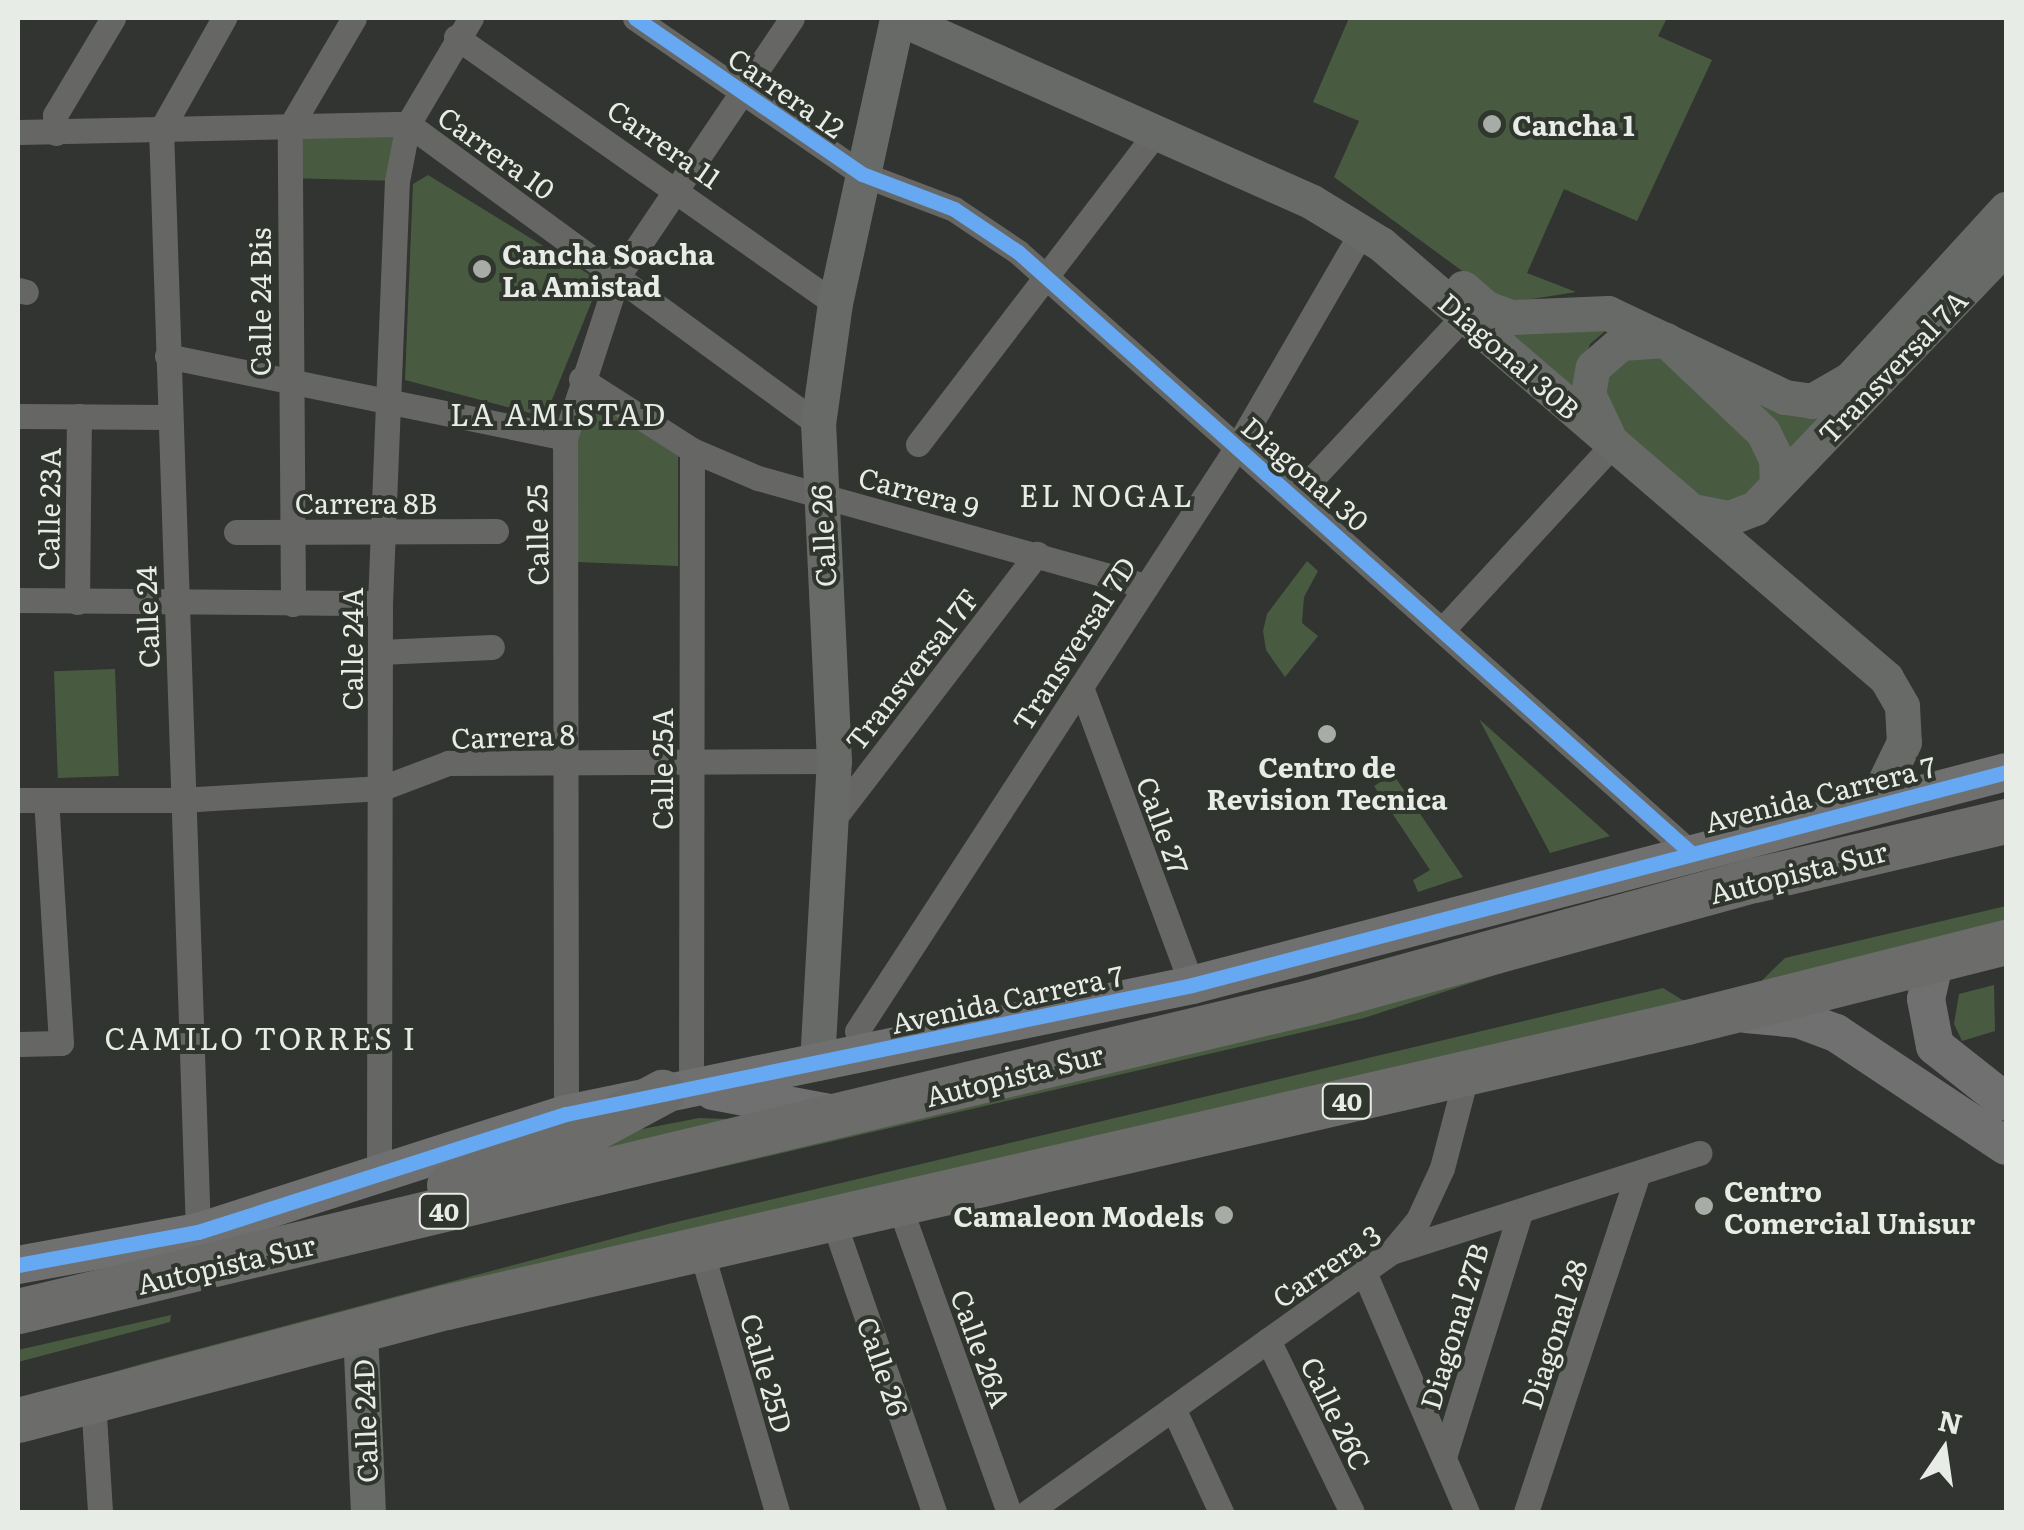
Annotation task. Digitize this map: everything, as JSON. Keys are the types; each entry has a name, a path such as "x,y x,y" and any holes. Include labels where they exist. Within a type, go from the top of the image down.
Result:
{"highway":[{"name":"Autopista Sur","path":"18,1311 843,1116 1429,972 1754,880 2006,822"},
{"name":"40","path":"18,1420 360,1330 1467,1074 2006,942"},
{"path":"254,1256 529,1156 677,1090"}],"main road":[{"path":"898,18 960,28"},
{"name":"Calle 26","path":"817,1062 834,761 818,424 835,304 898,18"},
{"name":"Diagonal 30B","path":"960,28 1156,133 1362,230 1471,308"},
{"name":"Diagonal 30B","path":"960,28 1334,188 1383,218 1613,444 1896,692 1904,723 1900,757 1883,785 1855,808"},
{"name":"Transversal 7A","path":"1666,340 1796,400 1832,393 1850,379 2006,208"},
{"name":"Transversal 7A","path":"1691,511 1744,516 2006,246"},
{"path":"1471,308 1512,317 1594,310 1666,340 1763,432 1776,458 1777,484"},
{"path":"1613,444 1588,394 1594,367 1621,344 1666,340"},
{"name":"Avenida Carrera 7","path":"18,1264 198,1232 566,1114 1192,985 1689,851 2006,772"},
{"path":"1936,960 1926,999 1930,1032 1946,1060 1980,1099 2006,1146"},
{"path":"1728,1012 1818,1024 1980,1099"},
{"path":"677,1090 843,1116"},
{"name":"Calle 24D","path":"360,1330 368,1512"}],"street":[{"path":"56,124 114,18"},
{"path":"290,127 354,18"},
{"name":"Carrera 12","path":"635,18 862,174"},
{"name":"Calle 25","path":"566,1114 565,438 581,379 618,276 792,18"},
{"path":"161,130 220,19"},
{"name":"Calle 24A","path":"380,1174 380,603 397,181 408,124 464,27"},
{"name":"Carrera 11","path":"464,27 835,304"},
{"name":"Carrera 10","path":"18,132 56,124 161,130 408,124 818,424"},
{"name":"Calle 24 Bis","path":"290,127 293,604"},
{"name":"Calle 24","path":"161,130 180,800 198,1232"},
{"path":"918,444 1156,133"},
{"name":"Diagonal 30","path":"862,174 954,210 1046,278 1445,627 1689,851"},
{"name":"Transversal 7D","path":"856,1031 1237,446 1362,230"},
{"path":"1295,497 1471,308"},
{"path":"168,356 565,438"},
{"name":"Carrera 9","path":"581,379 692,450 819,496 1146,586"},
{"path":"18,416 170,416"},
{"name":"Calle 23A","path":"77,602 79,416"},
{"path":"1445,627 1613,444"},
{"name":"Calle 25A","path":"677,1090 691,762 692,450"},
{"name":"Carrera 8B","path":"236,532 496,531"},
{"name":"Transversal 7F","path":"832,821 1037,554"},
{"path":"18,600 380,603"},
{"path":"380,652 492,648"},
{"name":"Calle 27","path":"1080,687 1192,985"},
{"name":"Carrera 8","path":"18,800 180,800 382,788 448,764 834,761"},
{"path":"18,1044 61,1043 46,800"},
{"path":"1391,1252 1418,1220 1442,1168 1467,1074"},
{"name":"Carrera 3","path":"1028,1512 1391,1252 1700,1152"},
{"name":"Diagonal 28","path":"1526,1512 1638,1174"},
{"name":"Calle 26A","path":"899,1204 1008,1512"},
{"name":"Diagonal 27B","path":"1444,1457 1520,1213"},
{"name":"Calle 26","path":"834,1220 934,1512"},
{"name":"Calle 25D","path":"701,1250 777,1512"},
{"path":"1364,1272 1467,1512"},
{"name":"Calle 26C","path":"1268,1340 1352,1512"},
{"path":"93,1400 100,1512"},
{"path":"1174,1408 1221,1512"}],"green space":[{"path":"1349,18 1667,18 1658,36 1712,60 1637,221 1564,189 1527,273 1576,292 1506,303 1334,177 1359,121 1313,102"},
{"path":"408,124 397,181 288,178 290,127"},
{"path":"428,175 600,281 545,417 405,380 413,184"},
{"path":"1494,325 1610,327 1590,344 1573,390"},
{"path":"1650,348 1759,451 1764,480 1738,502 1698,499 1610,423 1601,369"},
{"path":"1740,396 1835,407 1788,458"},
{"path":"586,397 678,456 678,566 577,562 574,438"},
{"path":"1307,561 1318,571 1304,597 1302,623 1318,636 1285,677 1266,650 1263,631 1267,614"},
{"path":"115,669 119,776 58,778 54,671"},
{"path":"1479,719 1610,836 1550,853"},
{"path":"1393,774 1463,877 1418,892 1413,880 1430,870 1374,786"},
{"path":"2006,906 2006,925 1749,993 1785,958"},
{"path":"1578,948 1364,1018 532,1211"},
{"path":"1994,985 1995,1031 1962,1041 1954,1024 1959,994"},
{"path":"1663,988 1692,1006 115,1371 668,1224"},
{"path":"699,1118 756,1120 501,1180 637,1130"},
{"path":"171,1315 170,1322 18,1362 18,1350"}],"cycle path":[{"path":"635,18 862,174 954,209 1018,252 1689,851"},
{"path":"18,1265 198,1232 566,1114 1192,985 2006,772"}],"place":[{"name":"Cancha 1","path":"1492,124"},
{"name":"Cancha Soacha La Amistad","path":"482,269"},
{"name":"Centro de Revision Tecnica","path":"1327,734"},
{"name":"Centro Comercial Unisur","path":"1704,1206"},
{"name":"Camaleon Models","path":"1224,1215"}],"district":[{"name":"LA AMISTAD","path":"559,413"},
{"name":"EL NOGAL","path":"1107,494"},
{"name":"CAMILO TORRES I","path":"261,1037"}]}
